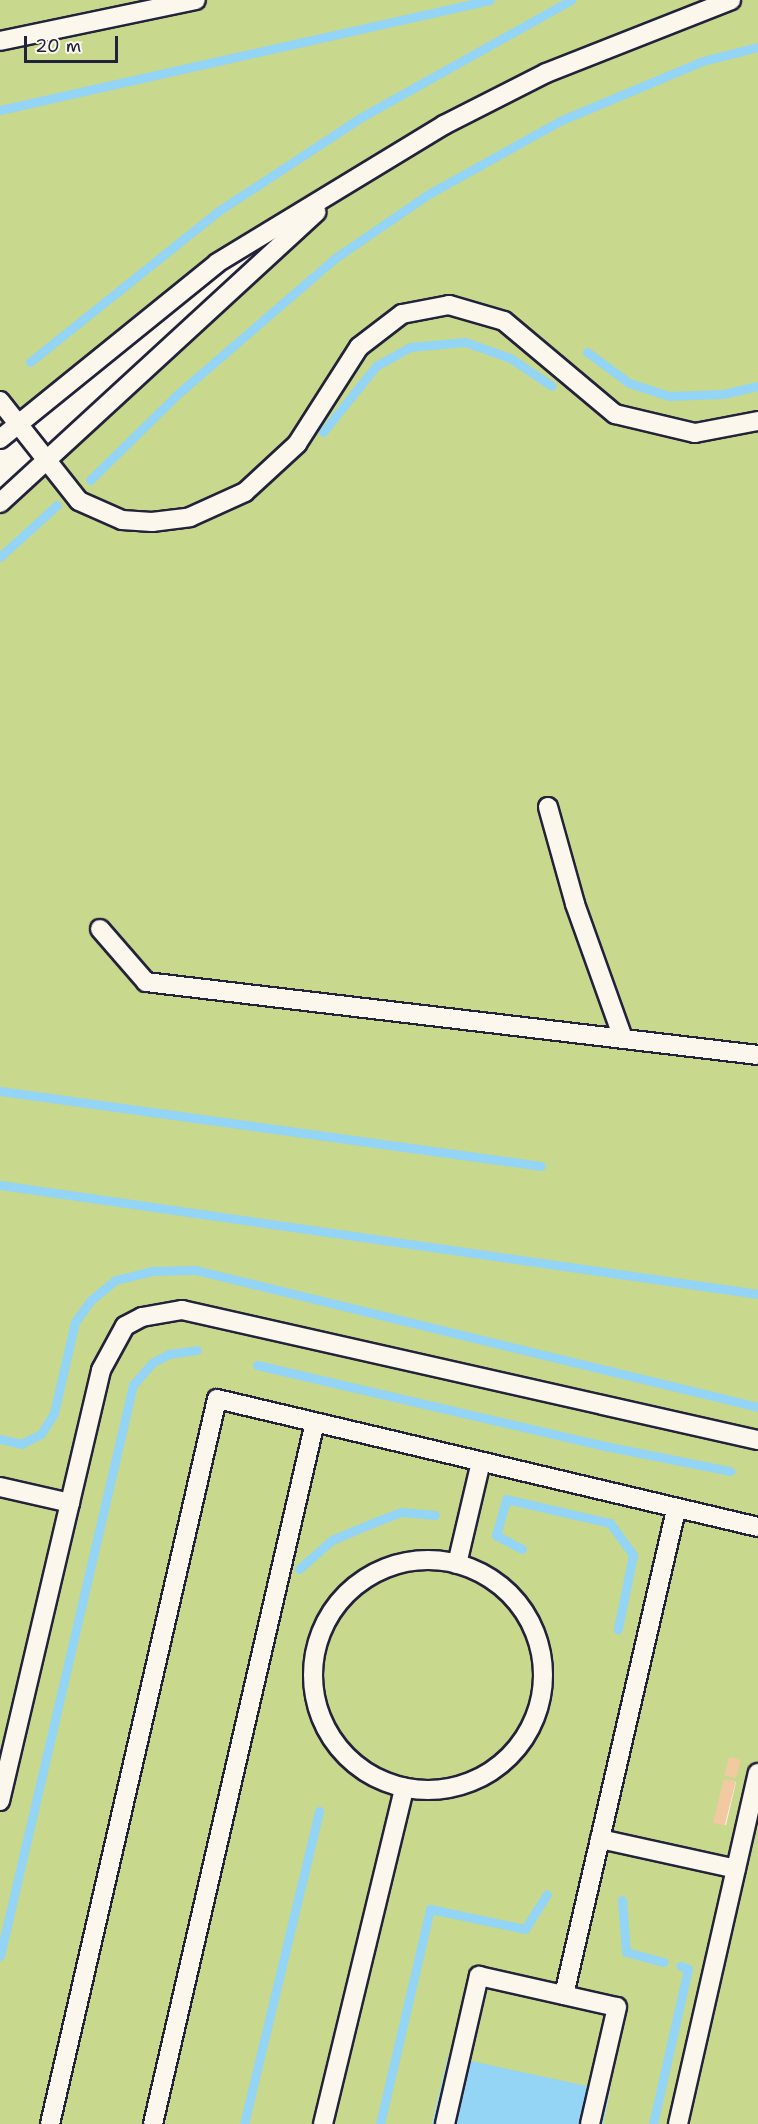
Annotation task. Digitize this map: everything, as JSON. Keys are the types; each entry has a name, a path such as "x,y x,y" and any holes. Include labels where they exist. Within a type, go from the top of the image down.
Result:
{"lane":[{"path":"3,42 196,0"},
{"path":"0,439 217,263 349,182 444,125 546,73 672,20 731,0"},
{"path":"0,503 47,464 349,182"},
{"path":"0,401 47,464 79,501 122,520 190,517 245,492 297,444 359,347 402,314 449,305 504,321 615,414 695,433 758,421"},
{"path":"548,807 575,904 623,1038"},
{"path":"100,929 146,982 758,1055"},
{"path":"0,1801 101,1370 112,1344 125,1326 170,1309 758,1440"},
{"path":"50,2124 217,1399 758,1527"},
{"path":"153,2124 315,1422"},
{"path":"457,1564 481,1462"},
{"path":"0,1487 70,1503"},
{"path":"564,1995 676,1508"},
{"path":"422,1560 457,1564 488,1576 522,1608 541,1652 541,1700 522,1743 486,1775 441,1790 404,1788 369,1774 332,1739 314,1692 318,1642 341,1600 378,1572 422,1560"},
{"path":"678,2124 758,1773"},
{"path":"323,2124 404,1788"},
{"path":"600,1839 736,1869"},
{"path":"445,2124 479,1976 617,2007 590,2124"}],"green space":[{"path":"0,0 758,0 758,2124 603,2124 610,2092 448,2057 432,2124 0,2124 0,503 345,185 217,263 0,439","holes":["724,1780 736,1782 726,1825 715,1822"]}],"water":[{"path":"448,2056 610,2091 603,2124 432,2124"}],"building":[{"path":"729,1757 741,1760 736,1778 724,1775"},
{"path":"724,1779 736,1782 725,1826 713,1823"}],"waterway":[{"path":"0,110 490,0"},
{"path":"30,362 217,212 360,118 571,0"},
{"path":"90,480 180,392 334,259 427,195 562,120 703,61 758,47"},
{"path":"323,432 376,366 410,347 465,342 510,358 552,386"},
{"path":"587,352 629,383 669,396 723,394 758,386"},
{"path":"0,557 57,505"},
{"path":"0,1091 541,1166"},
{"path":"0,1185 758,1294"},
{"path":"0,1439 21,1444 41,1434 54,1413 75,1322 91,1300 116,1280 152,1271 195,1270 758,1407"},
{"path":"0,1956 133,1385 152,1363 169,1354 197,1350"},
{"path":"257,1365 600,1445 730,1471"},
{"path":"522,1549 496,1535 506,1499 610,1523 633,1555 618,1629"},
{"path":"299,1569 332,1540 370,1524 401,1512 435,1515"},
{"path":"244,2124 319,1811"},
{"path":"380,2124 430,1909 525,1929 547,1894"},
{"path":"622,1900 626,1952 664,1962"},
{"path":"653,2124 688,1969 681,1966"}]}
